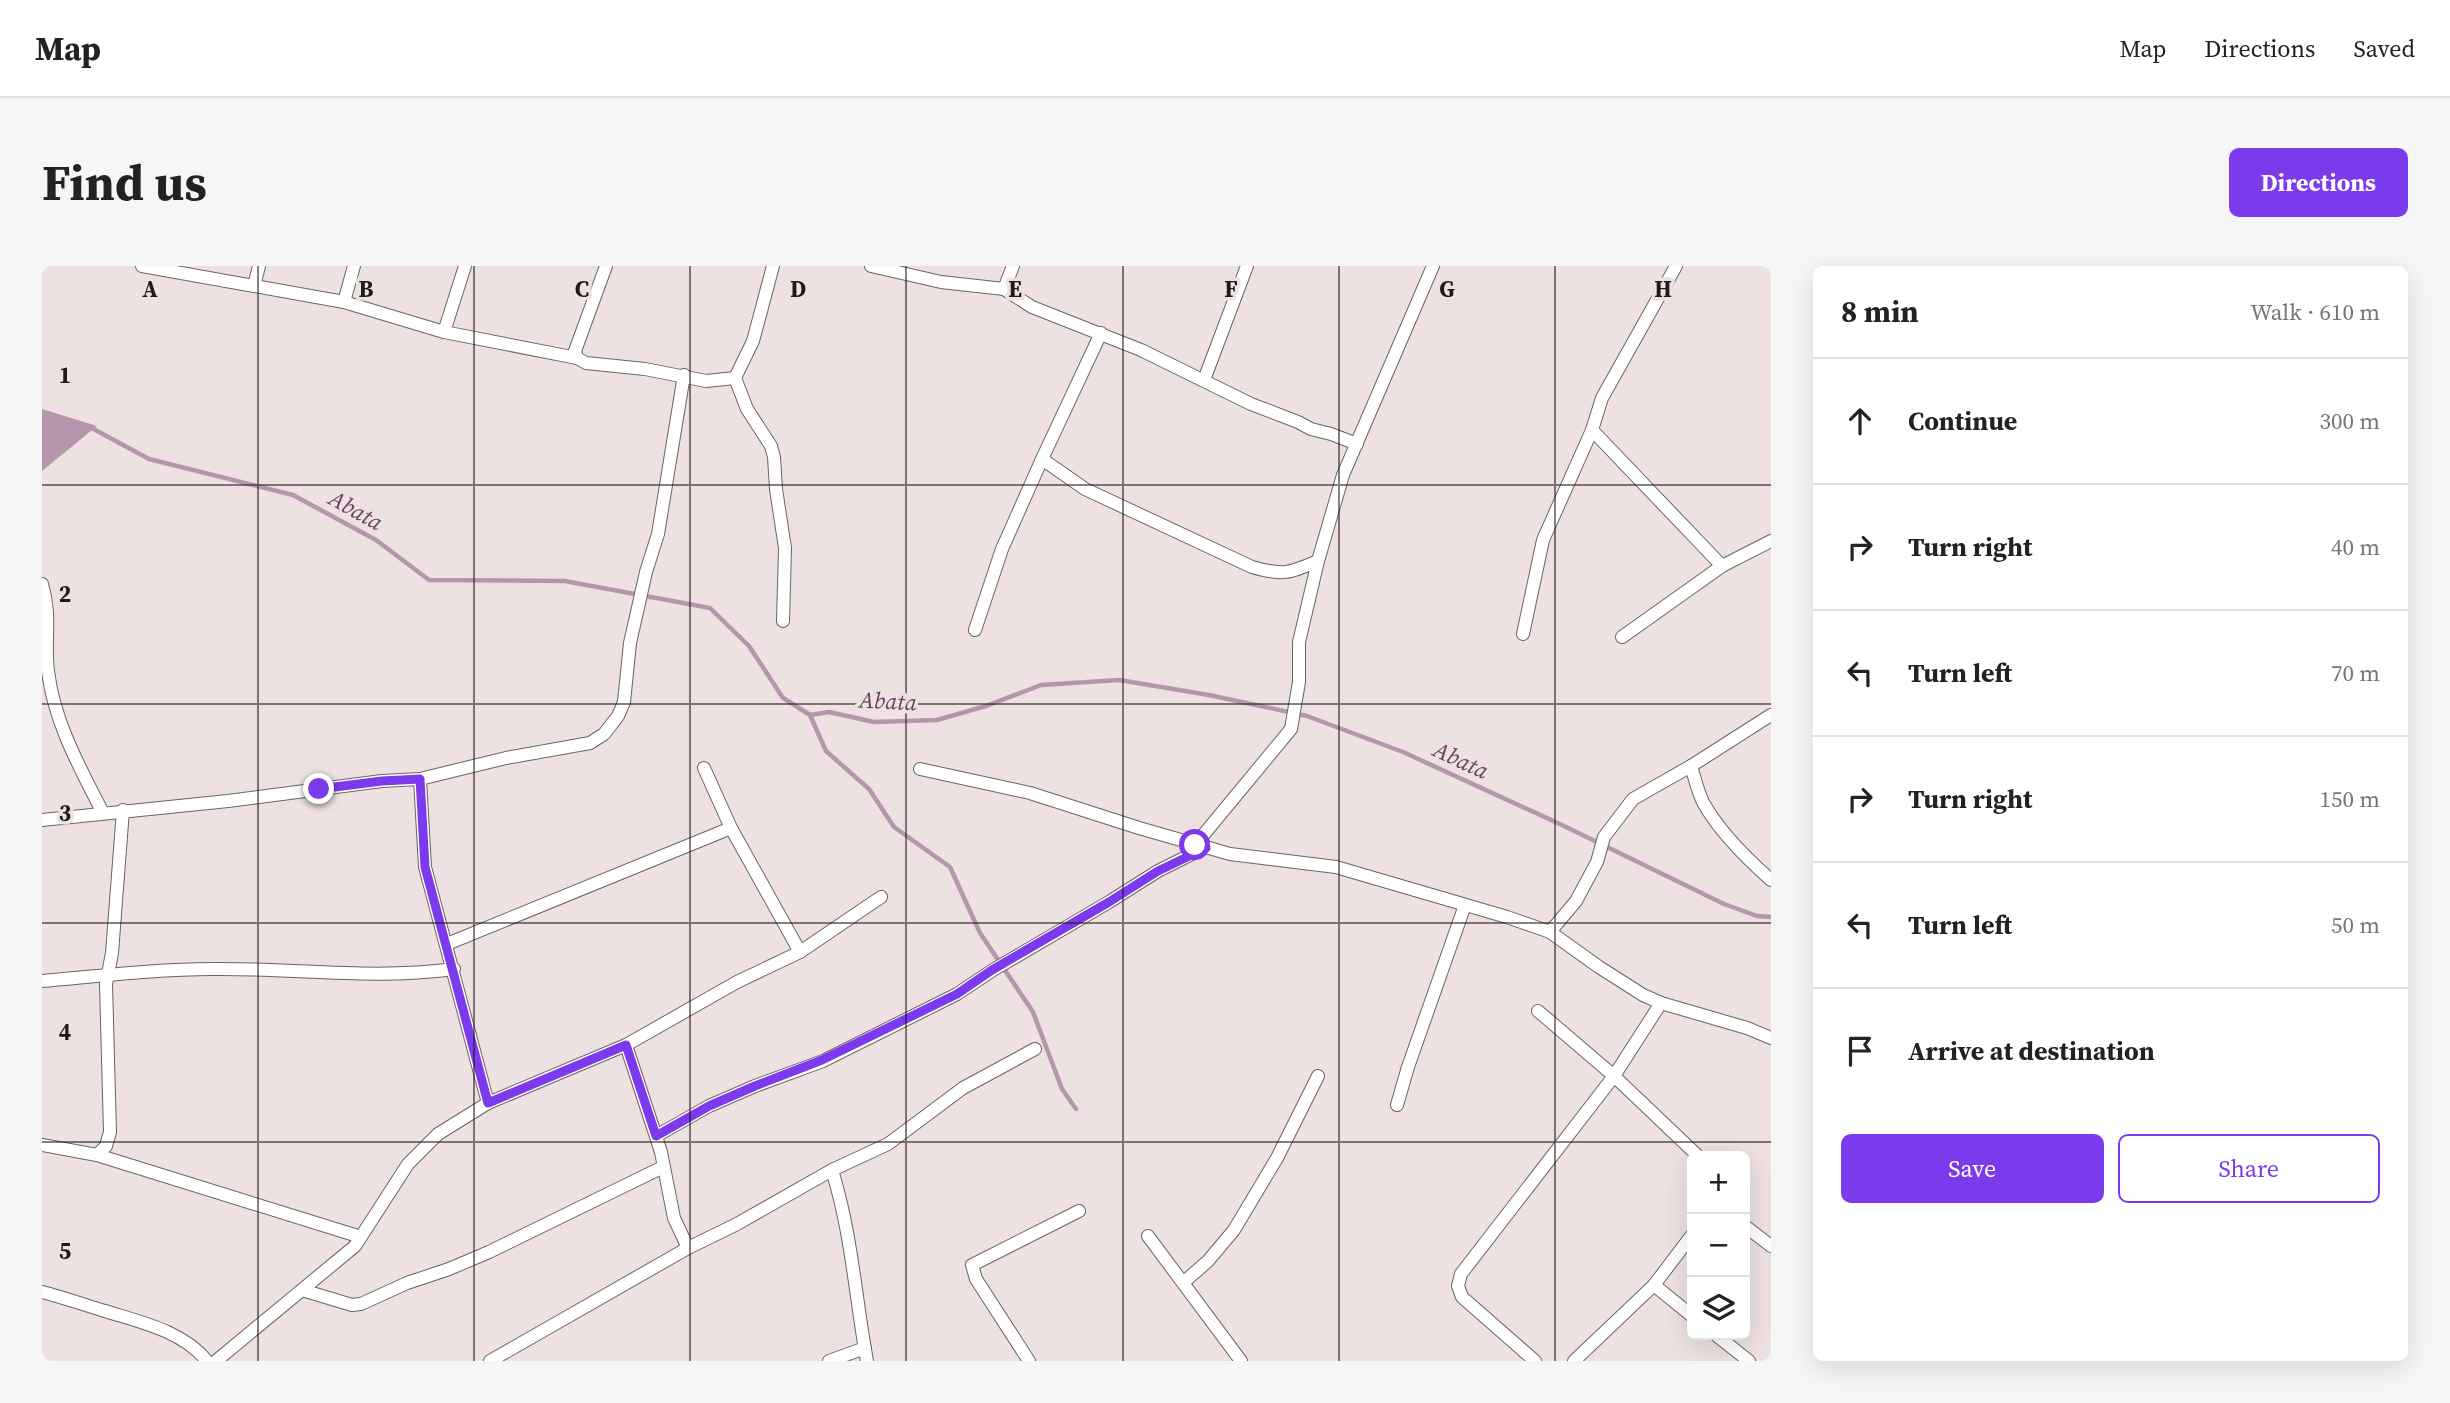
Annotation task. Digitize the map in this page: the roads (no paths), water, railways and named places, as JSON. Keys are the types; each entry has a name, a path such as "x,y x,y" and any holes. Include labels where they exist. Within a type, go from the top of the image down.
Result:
{"street":[{"path":"142,266 344,302 444,332 577,358 586,363 706,381 735,378"},
{"path":"254,286 259,266"},
{"path":"344,302 354,266"},
{"path":"444,332 465,266"},
{"path":"577,358 575,351 606,266"},
{"path":"773,266 753,341 735,378 747,409 771,446 774,457 785,548 783,621"},
{"path":"871,266 941,282 1004,289 1032,307 1101,333 1251,404 1311,429 1357,444"},
{"path":"1004,289 1013,266"},
{"path":"1204,380 1247,266"},
{"path":"656,1136 709,1106 822,1060 957,994 992,970 1200,846 1291,729 1299,682 1299,642 1318,561 1343,475 1433,266"},
{"path":"1523,634 1543,540 1592,430 1602,398 1676,266"},
{"path":"975,630 1002,549 1101,333"},
{"path":"42,820 228,801 382,781 420,779 506,758 590,743 604,734 618,716 624,702 630,643 661,523 684,376"},
{"path":"1592,430 1722,566"},
{"path":"1042,459 1085,489 1252,567 1270,572 1291,573 1318,561"},
{"path":"1622,637 1722,566 1771,541"},
{"path":"42,584 48,609 48,670 66,741 103,813"},
{"path":"1550,932 1576,901 1598,862 1604,837 1633,799 1771,715"},
{"path":"1691,766 1702,801 1711,815 1725,834 1771,880"},
{"path":"704,768 731,828 800,952"},
{"path":"920,769 1030,793 1200,846 1252,859 1336,867 1465,905 1550,932 1599,968 1661,1003 1747,1028 1771,1038"},
{"path":"420,779 425,867 488,1103"},
{"path":"97,1155 106,1146 110,1132 106,998 123,810"},
{"path":"447,944 731,828"},
{"path":"216,1361 355,1246 395,1182 421,1149 438,1134 488,1103 626,1045 737,982 800,952 881,897"},
{"path":"1397,1105 1465,905"},
{"path":"42,981 213,969 349,974 427,973 454,969"},
{"path":"1535,1361 1462,1297 1458,1286 1461,1274 1614,1076 1661,1003"},
{"path":"1538,1011 1614,1076 1693,1151"},
{"path":"626,1045 661,1152 674,1218 688,1248"},
{"path":"490,1361 688,1248 737,1224 832,1170 888,1144 963,1088 1035,1049"},
{"path":"1184,1282 1208,1261 1234,1230 1278,1158 1318,1076"},
{"path":"42,1145 97,1155 361,1237"},
{"path":"302,1290 352,1305 360,1304 489,1252 663,1167"},
{"path":"829,1361 866,1354 854,1261 844,1207 832,1170"},
{"path":"1029,1361 975,1279 972,1265 1079,1212"},
{"path":"1750,1230 1771,1246"},
{"path":"1148,1236 1241,1361"},
{"path":"1574,1361 1654,1285 1687,1242"},
{"path":"1654,1285 1687,1312"},
{"path":"42,1292 175,1336 198,1350 208,1361"},
{"path":"1722,1340 1749,1361"}],"waterway":[{"name":"Abata","path":"88,426 149,459 293,495 376,540 429,580 565,581 710,608 749,646 783,698 810,715 829,712 874,722 937,720 986,706 1041,685 1119,680 1209,695 1307,716 1403,752 1724,904 1757,916 1771,917"},
{"path":"810,715 826,751 869,789 894,827 950,867 980,933 1033,1012 1062,1089 1076,1109"}]}
